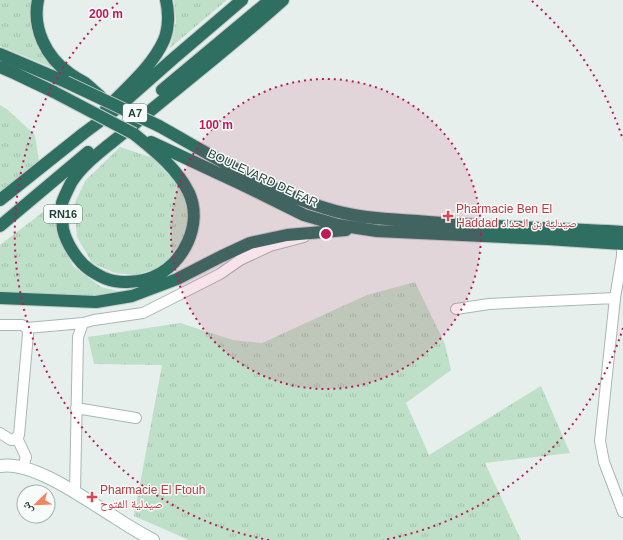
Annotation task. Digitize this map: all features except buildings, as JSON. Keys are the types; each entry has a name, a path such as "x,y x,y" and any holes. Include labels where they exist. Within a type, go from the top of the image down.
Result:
{"highway":[{"path":"38,0 36,17 38,31 48,51 66,70 86,84 106,102"},
{"path":"84,133 142,72 154,57 164,40 168,15 166,0"},
{"name":"A7","path":"0,200 115,110 242,0"},
{"name":"A7","path":"0,226 270,0"},
{"name":"RN16","path":"0,67 54,92 134,134 166,161 180,179 189,194 194,214 192,232 188,244 177,260 166,270 153,278 133,282 108,279 89,269 71,250 63,229 62,203 72,183 82,168 157,105 226,50 283,0"},
{"name":"BOULEVARD DE FAR","path":"0,54 66,82 160,126 268,186 299,200 325,209 349,215 451,224 623,232"},
{"name":"BOULEVARD DE FAR","path":"134,134 241,184 304,216 338,225 377,231 623,244"},
{"path":"0,298 96,302 132,296 177,279 250,243 287,235 361,229"}],"street":[{"path":"0,325 22,325 27,328 83,323 143,313 220,274 240,260 270,246 322,233"},
{"path":"623,244 615,298 600,431 600,441 604,462 623,512"},
{"path":"456,310 489,304 615,298"},
{"path":"75,492 78,338 83,323"},
{"path":"0,433 10,440 14,440 19,435 28,334 27,328"},
{"path":"76,408 136,418"},
{"path":"17,438 26,457 23,467"},
{"path":"0,466 18,466 33,471 75,492 116,519 153,540"}],"green space":[{"path":"0,0 42,0 37,15 60,71 0,46"},
{"path":"174,0 227,0 170,48 176,22"},
{"path":"0,105 8,110 35,135 39,161 0,192"},
{"path":"120,147 153,158 175,182 188,204 190,223 183,242 171,259 157,268 137,275 115,273 92,263 77,237 74,205 85,181"},
{"path":"56,202 56,228 73,266 101,287 126,293 104,296 0,294 0,245"},
{"path":"415,282 445,344 451,370 406,403 429,455 541,386 570,453 485,463 521,540 189,540 134,516 162,365 94,364 88,337 180,323 233,340 262,343 367,295"}],"place":[{"name":"Pharmacie Ben El Haddad صيدلية بن الحداد","path":"448,216"},
{"name":"Pharmacie El Ftouh صيدلية الفتوح","path":"92,497"}]}
